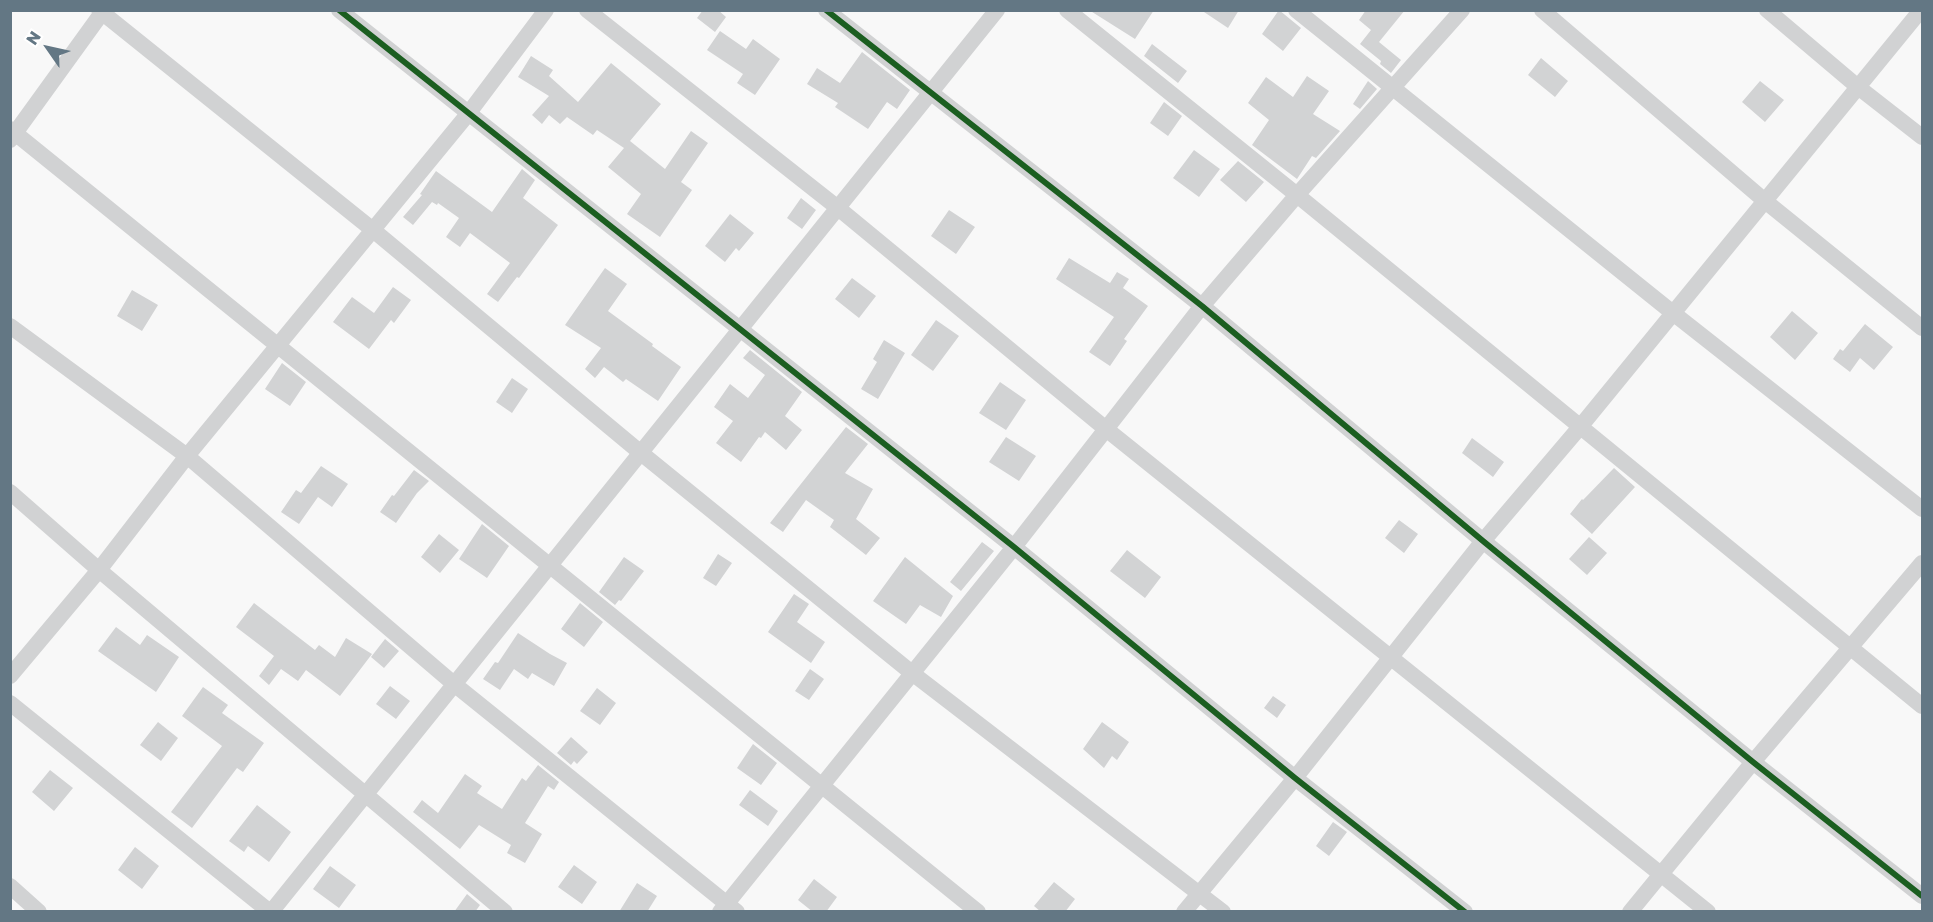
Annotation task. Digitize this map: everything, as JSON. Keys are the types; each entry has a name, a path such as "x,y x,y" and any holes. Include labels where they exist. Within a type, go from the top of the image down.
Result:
{"street":[{"path":"339,10 1014,547 1295,778 1466,912"},
{"path":"10,676 99,570 187,456 468,114 546,10"},
{"path":"588,10 838,208 1106,429 1708,912"},
{"path":"826,10 1202,306 1753,762 1923,896"},
{"path":"10,703 270,912 997,10"},
{"path":"1066,10 1297,195 1923,706"},
{"path":"1296,10 1673,313 1923,509"},
{"path":"10,326 187,456 454,684 728,909 822,785 1014,547 1202,306 1297,195 1462,10"},
{"path":"1542,10 1765,201 1923,328"},
{"path":"1767,10 1858,87 1923,137"},
{"path":"1184,912 1393,657 1484,541 1921,10"},
{"path":"978,912 279,345 12,134 102,11 373,230 641,453 912,673 1200,892 1223,912"},
{"path":"10,492 99,570 505,912"},
{"path":"1630,912 1753,762 1923,562"},
{"path":"10,886 39,912"}],"building":[{"path":"703,10 718,10 726,17 715,32 697,18"},
{"path":"1089,10 1154,10 1135,39"},
{"path":"1201,10 1239,10 1228,28"},
{"path":"1279,10 1301,28 1283,51 1262,34"},
{"path":"1366,10 1405,10 1379,42 1401,60 1391,73 1380,64 1381,61 1360,44 1371,30 1359,20"},
{"path":"720,31 746,49 753,39 780,59 755,95 737,83 743,74 707,50"},
{"path":"1152,44 1187,71 1178,83 1144,56"},
{"path":"862,52 910,90 897,109 887,102 868,129 835,107 838,103 807,84 817,68 840,83"},
{"path":"531,56 553,70 549,76 578,102 611,63 661,104 630,141 665,169 691,131 708,143 681,182 692,190 660,237 627,214 641,194 608,167 624,148 597,130 593,135 567,117 560,124 549,115 542,124 532,115 549,96 518,77"},
{"path":"1541,58 1568,81 1555,97 1528,75"},
{"path":"1307,76 1329,91 1313,114 1340,131 1316,158 1312,156 1297,179 1252,145 1269,120 1248,103 1266,77 1293,97"},
{"path":"1368,81 1377,89 1360,109 1353,104"},
{"path":"1760,81 1784,100 1765,122 1742,102"},
{"path":"1164,102 1182,116 1168,136 1150,123"},
{"path":"1194,150 1220,169 1199,197 1173,178"},
{"path":"1238,161 1264,182 1246,202 1220,180"},
{"path":"522,169 535,180 523,198 558,225 519,278 517,277 498,302 487,294 510,263 470,233 460,247 446,237 459,218 438,203 437,205 432,202 413,225 403,217 422,195 420,194 436,171 492,212"},
{"path":"801,198 816,210 802,229 787,218"},
{"path":"949,210 975,227 956,254 931,236"},
{"path":"730,214 754,233 739,251 736,248 725,262 705,246"},
{"path":"1069,258 1110,283 1117,272 1129,279 1123,288 1148,306 1124,339 1127,341 1110,366 1089,352 1114,317 1056,279"},
{"path":"605,268 627,284 608,311 681,367 658,401 626,379 623,382 604,367 595,378 585,369 601,348 565,325"},
{"path":"852,278 876,296 859,318 835,299"},
{"path":"393,287 411,300 394,323 391,320 369,349 333,322 352,297 374,313"},
{"path":"132,290 158,305 142,331 117,316"},
{"path":"1792,311 1818,333 1795,360 1770,337"},
{"path":"936,320 959,336 933,371 911,355"},
{"path":"1865,324 1893,347 1874,370 1860,358 1850,372 1833,359 1840,349 1843,351"},
{"path":"884,340 905,353 878,399 861,389 877,362 873,359"},
{"path":"750,350 802,392 785,416 802,430 786,450 765,432 741,462 716,443 733,421 714,407 730,384 748,398 765,375 743,358"},
{"path":"282,363 306,382 290,406 265,389"},
{"path":"512,378 528,389 512,413 496,402"},
{"path":"1000,382 1026,400 1006,430 979,413"},
{"path":"846,427 868,444 845,473 873,489 856,519 880,538 866,555 830,527 834,520 806,500 783,532 770,523"},
{"path":"1006,437 1036,456 1019,481 989,462"},
{"path":"1472,438 1504,462 1493,477 1462,453"},
{"path":"321,466 348,484 332,507 318,497 299,524 281,512 296,490 301,493"},
{"path":"1614,468 1635,487 1592,534 1570,514"},
{"path":"414,470 429,481 417,493 396,523 380,512"},
{"path":"1399,520 1418,534 1404,553 1385,538"},
{"path":"482,524 509,546 487,578 459,559"},
{"path":"439,534 459,550 440,573 421,557"},
{"path":"1589,537 1607,553 1587,575 1569,559"},
{"path":"982,542 994,551 961,591 950,582"},
{"path":"1127,550 1161,577 1145,598 1110,571"},
{"path":"718,554 732,563 716,586 703,578"},
{"path":"624,557 644,571 621,601 619,600 615,605 599,592"},
{"path":"905,557 953,596 941,617 920,605 906,624 873,601"},
{"path":"794,594 809,604 797,622 825,642 811,663 768,632"},
{"path":"254,603 315,650 319,645 335,657 346,638 372,654 340,696 306,670 298,681 281,669 269,685 259,676 274,656 236,627"},
{"path":"580,603 603,622 584,647 561,629"},
{"path":"116,627 140,645 147,635 179,657 156,692 98,651"},
{"path":"518,633 567,663 554,686 532,673 528,679 514,669 500,690 483,679 495,662 498,663"},
{"path":"385,639 399,651 384,668 371,657"},
{"path":"810,669 824,679 809,700 795,691"},
{"path":"390,686 410,701 396,719 376,704"},
{"path":"203,687 228,705 222,713 264,743 243,772 237,768 192,828 171,812 222,746 182,716"},
{"path":"597,688 616,703 600,725 580,711"},
{"path":"1273,696 1286,705 1277,718 1264,708"},
{"path":"158,722 178,738 161,761 140,745"},
{"path":"1102,722 1129,742 1117,760 1112,756 1104,768 1083,749"},
{"path":"571,737 588,752 577,764 574,761 571,765 557,753"},
{"path":"753,744 777,763 761,785 737,768"},
{"path":"538,765 559,782 554,790 548,786 525,823 542,834 525,863 507,853 511,845 479,825 460,849 413,812 422,800 438,813 465,774 482,786 477,793 502,809 522,778 526,781"},
{"path":"50,770 73,788 54,811 32,792"},
{"path":"750,790 778,811 768,826 739,805"},
{"path":"257,805 291,832 269,862 248,846 244,852 229,841"},
{"path":"1333,822 1347,832 1329,856 1316,846"},
{"path":"135,847 159,866 142,889 118,870"},
{"path":"574,865 597,882 582,904 558,887"},
{"path":"330,866 356,885 339,908 313,889"},
{"path":"814,879 837,897 826,912 813,912 798,900"},
{"path":"1054,882 1075,899 1065,912 1041,912 1034,906"},
{"path":"637,883 657,896 647,912 619,912"},
{"path":"467,894 480,905 475,912 454,912"}],"cycle path":[{"path":"339,10 1014,547 1295,778 1465,912"},
{"path":"826,10 1202,306 1483,541 1753,762 1922,896"}]}
